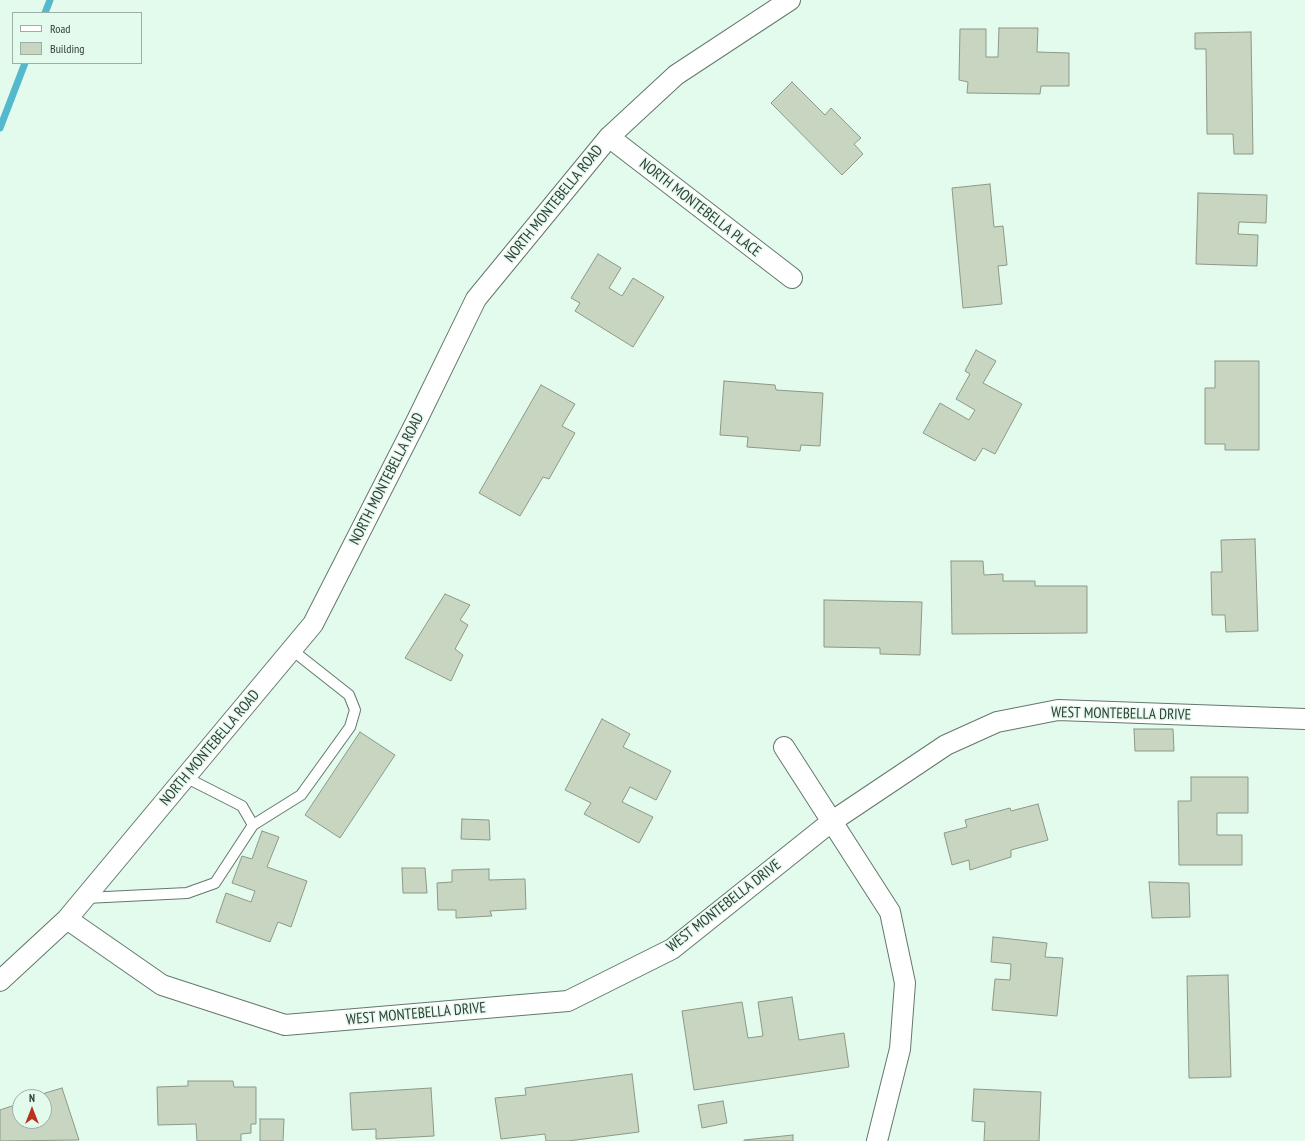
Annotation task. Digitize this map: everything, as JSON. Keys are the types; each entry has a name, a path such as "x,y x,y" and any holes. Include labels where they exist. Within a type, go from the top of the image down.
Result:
{"street":[{"name":"NORTH MONTEBELLA ROAD","path":"0,981 67,919 313,624 417,420 476,299 609,137 676,75 790,0"},
{"name":"NORTH MONTEBELLA PLACE","path":"609,137 792,278"},
{"name":"WEST MONTEBELLA DRIVE","path":"67,919 162,985 285,1025 568,1001 672,949 831,822 946,745 997,722 1058,710 1305,719"},
{"path":"784,747 890,912 905,983 900,1049 877,1141"}],"lane":[{"path":"85,898 187,892 215,884 253,825 301,795 350,727 355,710 350,695 292,650"},
{"path":"185,777 242,806 253,825"}],"building":[{"path":"999,28 1038,28 1037,52 1069,53 1069,86 1041,86 1040,94 967,93 968,82 959,80 960,29 986,29 986,57 998,57"},
{"path":"1251,32 1253,154 1234,154 1233,134 1207,134 1206,49 1195,49 1195,33"},
{"path":"792,82 825,115 831,108 861,138 854,144 863,154 842,175 771,103"},
{"path":"990,184 994,227 1003,226 1007,265 998,266 1002,304 963,308 952,188"},
{"path":"1198,193 1267,195 1266,223 1239,222 1238,234 1258,235 1257,266 1196,264"},
{"path":"598,254 621,268 609,288 622,296 633,278 664,297 633,347 575,311 580,303 571,298"},
{"path":"976,350 996,361 983,383 1022,404 995,454 983,448 975,461 923,433 940,403 969,420 975,410 956,399 970,374 965,371"},
{"path":"1215,361 1259,361 1259,450 1225,450 1225,444 1205,444 1205,388 1215,388"},
{"path":"724,381 775,385 776,390 823,393 820,446 801,445 800,451 747,447 748,437 720,435"},
{"path":"541,385 575,404 562,426 575,433 549,479 543,477 520,516 479,493"},
{"path":"1255,539 1258,631 1226,632 1225,615 1212,615 1211,572 1222,572 1221,540"},
{"path":"951,561 983,561 984,575 1003,574 1003,581 1035,581 1035,586 1087,586 1087,633 952,634"},
{"path":"445,594 470,605 460,620 468,625 455,649 463,655 451,681 405,658"},
{"path":"824,600 922,602 920,655 880,654 880,648 824,647"},
{"path":"602,719 630,734 623,747 671,771 656,800 630,787 622,802 653,817 639,843 584,814 591,803 565,790"},
{"path":"1134,729 1173,729 1174,751 1135,751"},
{"path":"360,732 395,755 340,838 305,815"},
{"path":"1191,777 1248,777 1248,813 1217,813 1217,835 1242,835 1242,865 1179,865 1178,801 1191,801"},
{"path":"1038,804 1048,840 1011,850 1011,857 970,870 969,860 952,865 944,833 967,827 965,820 1010,808 1011,811"},
{"path":"462,819 489,820 490,840 461,839"},
{"path":"262,831 279,837 267,867 307,881 291,927 278,922 270,942 216,922 226,893 251,902 255,891 232,883 242,856 252,859"},
{"path":"402,868 425,868 427,893 403,893"},
{"path":"489,869 489,880 525,879 526,909 490,911 492,916 456,918 456,910 438,910 437,883 452,882 452,870"},
{"path":"1149,882 1189,883 1190,917 1152,918"},
{"path":"993,937 1047,943 1045,957 1063,958 1057,1016 992,1010 995,979 1010,980 1011,964 991,962"},
{"path":"1228,975 1231,1077 1189,1078 1187,976"},
{"path":"792,997 799,1040 844,1033 849,1067 694,1090 682,1011 742,1002 748,1038 763,1036 758,1002"},
{"path":"632,1074 639,1132 568,1141 546,1141 545,1134 501,1139 495,1098 526,1095 525,1088"},
{"path":"188,1081 233,1081 234,1087 256,1087 256,1124 251,1124 251,1133 241,1134 241,1141 197,1141 196,1124 158,1125 157,1087 188,1086"},
{"path":"62,1088 79,1140 0,1141 0,1110 12,1106 12,1129 52,1129 52,1091"},
{"path":"431,1088 434,1136 376,1139 376,1129 352,1130 350,1093"},
{"path":"974,1089 1041,1092 1039,1141 984,1141 985,1122 972,1121"},
{"path":"723,1101 727,1123 702,1128 698,1105"},
{"path":"260,1119 284,1119 283,1141 260,1141"},
{"path":"793,1135 793,1141 744,1141 744,1140"}],"waterway":[{"path":"45,12 50,0"},
{"path":"0,128 25,64"}]}
